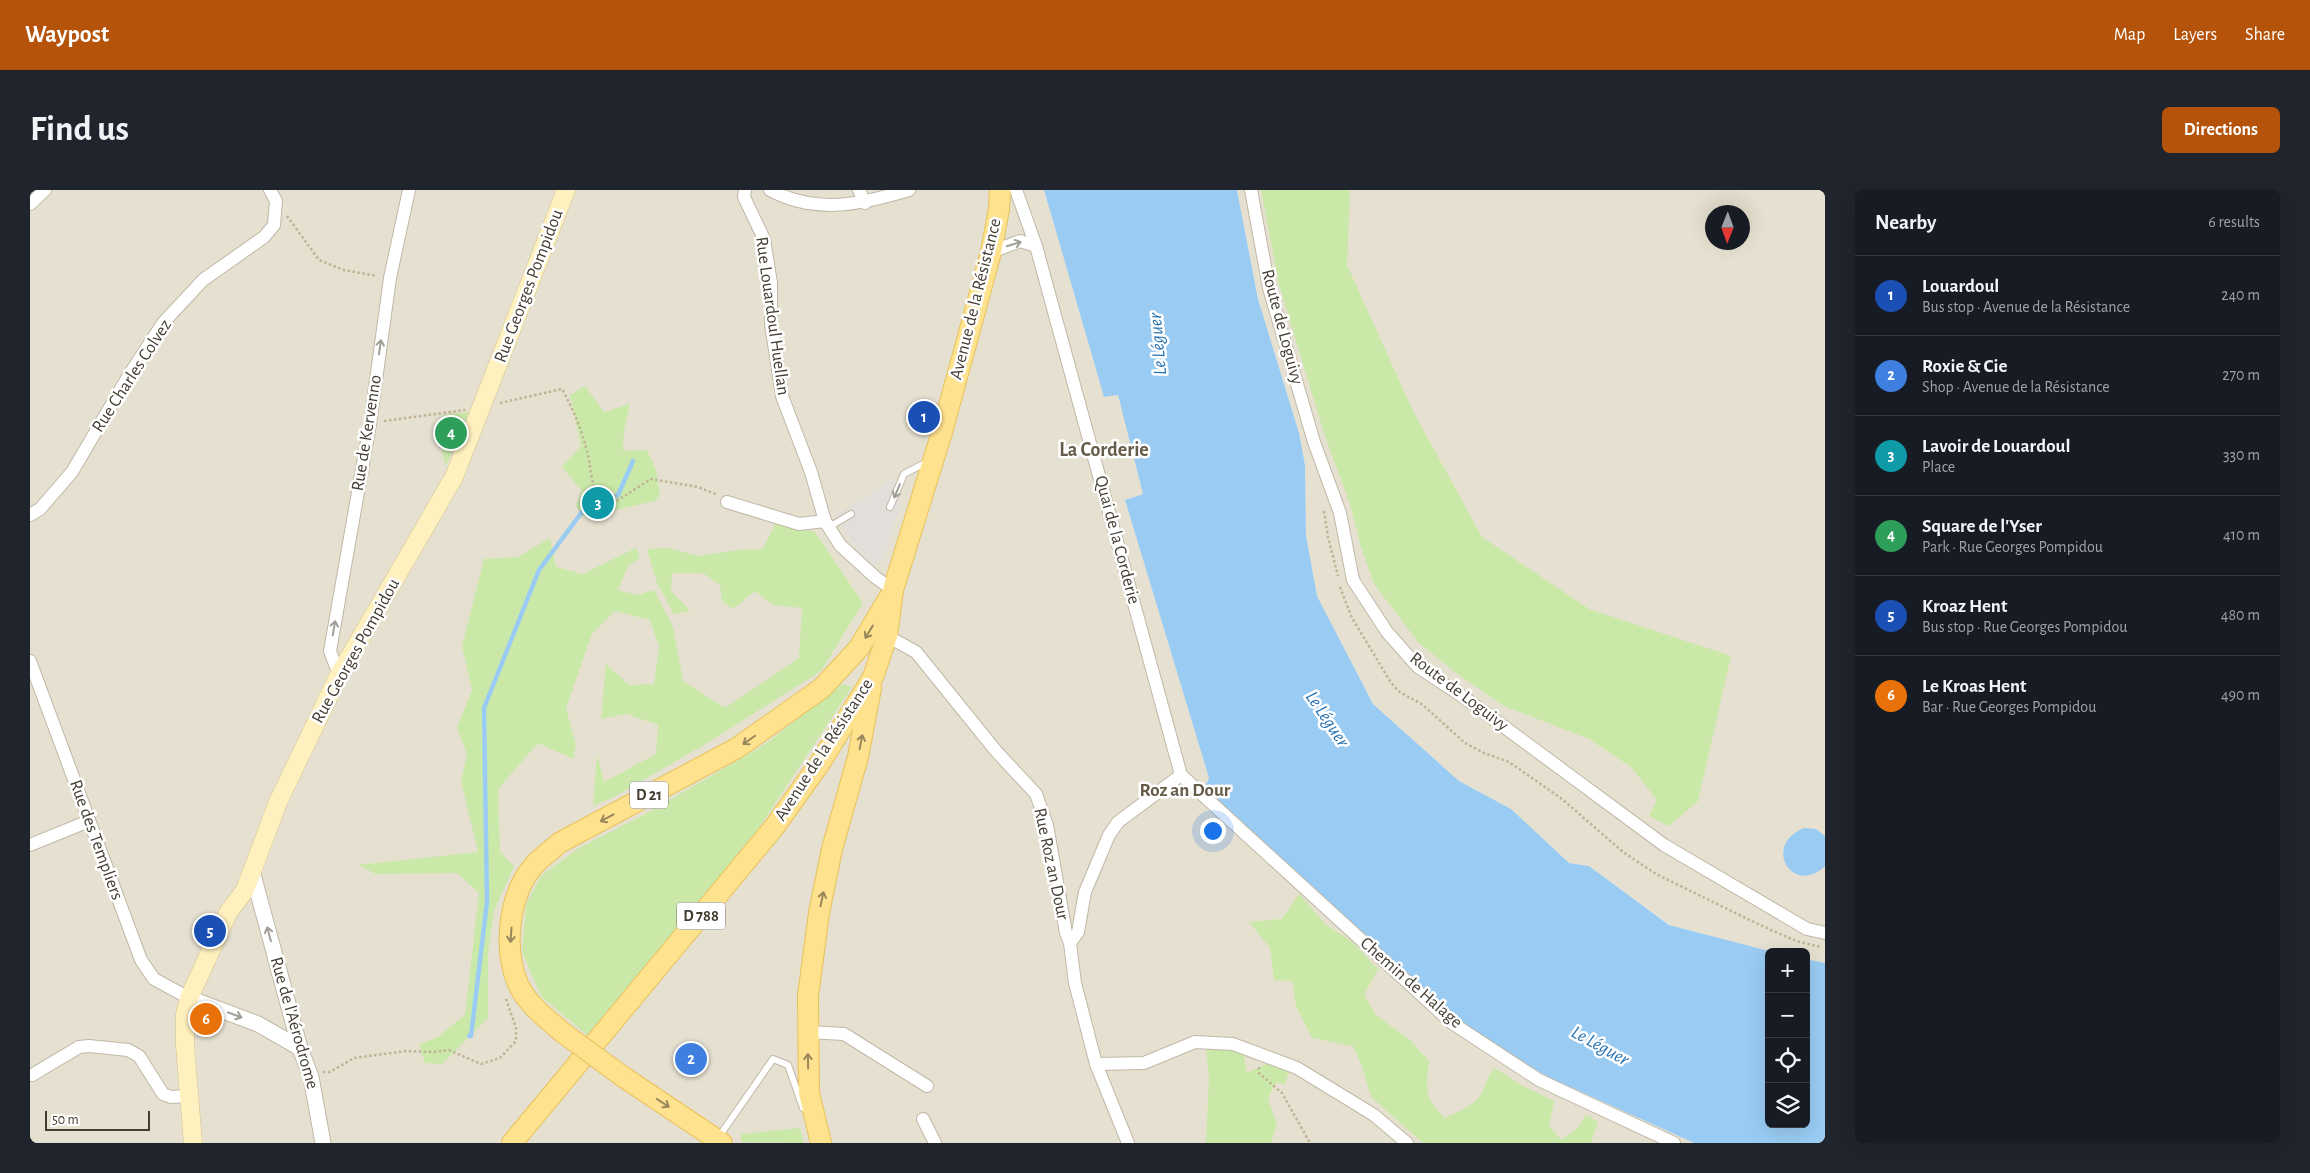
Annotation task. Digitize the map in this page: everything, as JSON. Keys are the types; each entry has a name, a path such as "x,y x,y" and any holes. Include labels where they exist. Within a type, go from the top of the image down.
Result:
{"main road":[{"name":"Rue Georges Pompidou","path":"193,1143 188,1096 185,1035 185,1015 189,998 228,913 245,890 278,802 339,675 454,477 483,407 566,190"},
{"name":"Avenue de la Résistance","path":"512,1143 775,826 820,762 873,677 887,636 894,590 934,458 991,252 999,209 1000,190"},
{"name":"D 21","path":"720,1141 622,1076 537,1011 518,985 510,956 513,908 521,886 535,864 559,843 737,748 822,688 859,648 894,590"},
{"path":"821,1143 809,1093 808,996 819,913 832,849 858,757 873,677"}],"street":[{"path":"30,204 45,190"},
{"name":"Rue de Kervenno","path":"339,675 330,651 370,424 390,278 408,190"},
{"name":"Rue Louardoul Huellan","path":"745,190 744,197 764,240 771,283 771,324 782,396 811,472 827,524 840,544 875,577 894,590"},
{"path":"770,190 782,196 818,206 865,203 909,190"},
{"path":"859,190 865,203"},
{"name":"Quai de la Corderie","path":"1016,190 1036,246 1181,775"},
{"name":"Route de Loguivy","path":"1250,190 1269,288 1314,442 1340,513 1353,580 1387,632 1418,667 1465,698 1664,845 1807,929 1825,933"},
{"name":"Rue Charles Colvez","path":"30,515 40,509 72,472 129,375 163,323 203,280 264,238 274,225 273,196"},
{"path":"991,252 1020,241 1036,246"},
{"path":"727,502 799,524 827,524"},
{"name":"Rue Roz an Dour","path":"887,636 916,652 996,751 1036,794 1047,825 1066,933 1070,943 1075,983 1096,1064 1128,1143"},
{"name":"Rue des Templiers","path":"30,660 141,960 154,979 189,998"},
{"path":"1070,943 1078,932 1085,892 1109,835 1118,822 1181,775"},
{"name":"Chemin de Halage","path":"1181,775 1452,1023 1539,1080 1674,1143"},
{"path":"30,845 89,821"},
{"name":"Rue de l'Aérodrome","path":"252,871 300,1048 309,1071 322,1143"},
{"path":"228,913 241,903 248,901 260,904"},
{"path":"189,998 258,1024 300,1048"},
{"path":"808,1032 844,1034 927,1086"},
{"path":"1096,1064 1144,1063 1195,1042 1233,1044 1297,1068 1374,1115 1407,1143"},
{"path":"32,1075 79,1047 89,1046 128,1050 139,1056 163,1094 171,1097 188,1096"},
{"path":"923,1118 935,1143"}],"lane":[{"path":"890,508 904,474 934,458"},
{"path":"827,524 851,514"},
{"path":"720,1141 773,1059 788,1065 816,1143"}],"path":[{"path":"273,196 319,260 344,270 390,278"},
{"path":"370,424 483,407 562,389 584,436 591,480 596,491 611,493 618,500 651,479 698,487 713,492 727,502"},
{"path":"1324,507 1328,536 1346,605 1390,681 1398,691 1423,705 1465,743 1484,753 1509,762 1562,799 1623,852 1656,874 1796,941 1825,947"},
{"path":"309,1071 330,1072 354,1058 406,1051 433,1052 449,1050 481,1064 500,1058 516,1041 516,1028 505,997"},
{"path":"1259,1073 1282,1093 1292,1114 1310,1143"}],"shaded area":[{"path":"30,190 1044,190 1104,397 1118,395 1143,494 1125,500 1209,778 1204,789 1426,991 1482,1038 1548,1077 1694,1143 30,1143"},
{"path":"1237,190 1825,190 1825,963 1810,960 1810,948 1765,948 1765,950 1670,925 1589,866 1569,863 1511,809 1459,781 1373,704 1317,596 1306,535 1305,465 1299,433 1258,299"},
{"path":"894,478 900,506 884,559 872,566 853,544 836,516"}],"green space":[{"path":"1261,190 1350,190 1347,265 1413,411 1482,537 1589,609 1731,656 1698,801 1669,826 1649,816 1657,800 1631,767 1589,739 1504,706 1456,673 1418,642 1374,584 1361,547 1350,504 1325,436 1279,285"},
{"path":"585,386 604,412 630,404 624,430 623,451 647,450 656,470 660,494 655,501 584,517 576,506 582,491 562,467 581,446 570,395"},
{"path":"469,412 446,466 442,452 442,415"},
{"path":"775,524 815,532 863,603 821,671 707,743 614,797 593,806 597,754 604,782 656,754 658,725 626,714 601,719 606,664 629,685 654,684 659,646 650,620 615,611 592,634 566,708 576,745 573,759 538,743 498,789 500,852 514,866 494,911 488,952 488,1018 442,1064 425,1063 419,1044 436,1038 465,1015 479,893 457,873 376,874 358,865 478,852 461,781 467,755 457,727 472,690 462,646 484,559 518,557 550,538 556,567 583,574 636,548 640,558 628,566 618,590 638,595 654,590 673,627 683,681 725,708 799,658 802,608 773,605 755,591 733,609 722,601 720,585 703,573 672,573 671,591 690,611 674,614 657,583 647,549 668,548 699,556 738,550 763,549"},
{"path":"842,684 852,687 756,832 587,1035 541,996 522,952 526,904 541,876 579,848 649,812 764,745"},
{"path":"1299,894 1326,925 1351,941 1378,969 1364,995 1376,1015 1410,1040 1429,1061 1428,1092 1437,1111 1444,1118 1475,1102 1484,1090 1489,1076 1495,1068 1519,1084 1554,1101 1549,1125 1561,1140 1578,1128 1586,1115 1598,1122 1591,1143 1423,1143 1371,1097 1362,1066 1353,1046 1312,1038 1296,1006 1292,981 1274,980 1270,948 1249,922 1282,919"},
{"path":"1206,1048 1243,1052 1247,1073 1268,1063 1289,1072 1285,1084 1276,1083 1268,1098 1277,1125 1271,1143 1206,1143 1209,1076"},
{"path":"800,1128 804,1143 741,1142 741,1134"}],"water":[{"name":"Le Léguer","path":"1044,190 1237,190 1258,299 1299,433 1305,465 1306,535 1317,596 1373,704 1459,781 1511,809 1569,863 1589,866 1669,925 1765,950 1765,1128 1810,1128 1810,960 1825,963 1825,1143 1694,1143 1548,1077 1482,1038 1426,991 1204,789 1209,778 1125,500 1143,494 1118,395 1104,397"},
{"path":"1804,828 1816,829 1825,836 1825,866 1813,874 1802,876 1793,872 1786,865 1783,856 1785,845 1791,836"}],"waterway":[{"path":"469,1036 471,1036 487,902 484,708 539,570 585,508 618,495 633,461"}],"place":[{"name":"Louardoul","path":"924,417"},
{"name":"Square de l'Yser","path":"451,433"},
{"name":"Lavoir de Louardoul","path":"598,503"},
{"name":"Kroaz Hent","path":"210,931"},
{"name":"Le Kroas Hent","path":"206,1019"},
{"name":"Roxie & Cie","path":"691,1059"}],"district":[{"name":"La Corderie","path":"1104,450"},
{"name":"Roz an Dour","path":"1185,790"}]}
